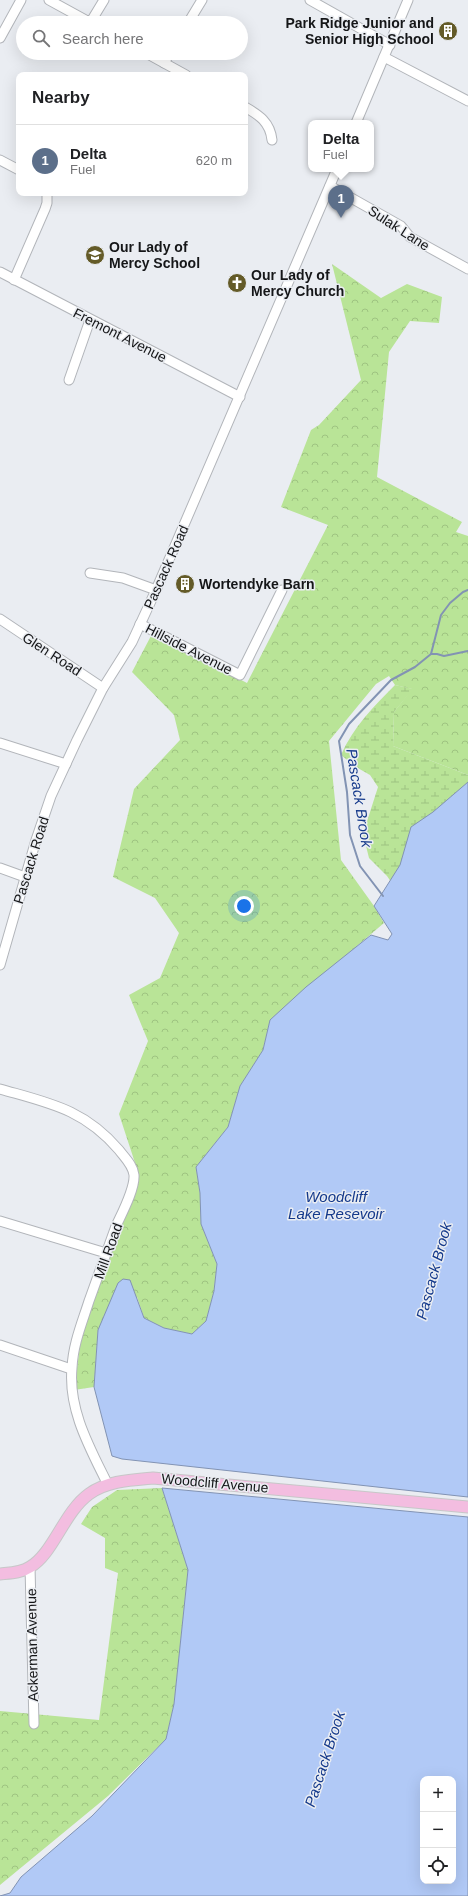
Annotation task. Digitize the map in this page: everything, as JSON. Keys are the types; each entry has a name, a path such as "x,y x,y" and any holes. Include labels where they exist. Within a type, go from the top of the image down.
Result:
{"main road":[{"name":"Woodcliff Avenue","path":"0,1574 15,1572 30,1567 41,1557 80,1502 98,1489 129,1480 153,1478 468,1507"}],"street":[{"path":"0,38 21,0"},
{"path":"49,0 78,16"},
{"path":"95,16 104,0"},
{"path":"192,16 202,0"},
{"path":"310,0 390,44"},
{"path":"357,120 408,0"},
{"path":"384,57 468,101"},
{"path":"159,60 180,72"},
{"path":"248,109 265,120 269,126 272,140"},
{"path":"0,160 16,168"},
{"name":"Pascack Road","path":"0,965 44,816 66,764 103,688 132,642 156,590 336,172"},
{"name":"Sulak Lane","path":"330,186 401,226 410,237 468,269"},
{"path":"14,280 47,203 47,196"},
{"name":"Fremont Avenue","path":"0,272 240,397"},
{"path":"69,380 90,320"},
{"path":"90,573 123,578 156,590"},
{"name":"Hillside Avenue","path":"140,624 240,675 282,590"},
{"name":"Glen Road","path":"0,619 103,688"},
{"path":"0,743 66,764"},
{"path":"0,868 26,877"},
{"name":"Mill Road","path":"0,1089 53,1104 80,1116 109,1139 130,1164 134,1177 77,1335 71,1369 74,1401 78,1418 108,1485"},
{"path":"0,1220 106,1254"},
{"path":"0,1345 71,1369"},
{"name":"Ackerman Avenue","path":"30,1567 34,1724"}],"green space":[{"path":"332,264 381,298 407,284 442,297 439,323 410,321 389,352 377,477 462,522 456,532 468,536 468,775 393,746 394,712 412,689 395,685 389,676 376,684 329,741 341,860 374,906 384,923 270,1020 263,1050 240,1086 228,1127 196,1167 200,1193 201,1224 217,1264 214,1291 206,1321 192,1334 164,1328 144,1318 137,1297 98,1330 94,1387 74,1390 82,1331 138,1172 119,1114 148,1041 129,995 160,978 179,933 155,898 113,877 134,789 180,740 174,715 132,672 152,634 247,683 328,525 281,507 311,430 319,425 361,380"},
{"path":"395,685 413,689 394,712 393,746 468,775 468,954 412,913 387,876 369,858 363,834 378,787 370,775 356,767 341,755 358,726"},
{"path":"162,1488 188,1570 174,1704 166,1739 108,1796 0,1885 0,1711 99,1720 118,1573 105,1568 105,1538 81,1524 92,1507 117,1490"}],"water":[{"name":"Woodcliff Lake Resevoir","path":"468,782 468,1497 122,1459 112,1456 94,1387 98,1330 118,1283 123,1279 130,1280 144,1318 164,1328 192,1334 206,1321 214,1291 217,1264 201,1224 200,1193 196,1167 228,1127 240,1086 263,1050 270,1020 306,987 371,935 388,940 392,934 374,906 400,865 411,827 433,812"},
{"path":"162,1488 468,1517 468,1896 0,1896 10,1893 21,1877 92,1816 166,1739 174,1704 188,1570"}],"waterway":[{"name":"Pascack Brook","path":"383,896 360,866 350,835 347,792 339,741 349,724 391,680 415,667 431,654 441,615 450,603 463,592 468,590"},
{"path":"431,654 444,656 468,651"}],"place":[{"name":"Park Ridge Junior and Senior High School","path":"448,31"},
{"name":"Delta","path":"341,218"},
{"name":"Our Lady of Mercy School","path":"95,255"},
{"name":"Our Lady of Mercy Church","path":"237,283"},
{"name":"Wortendyke Barn","path":"185,584"}]}
